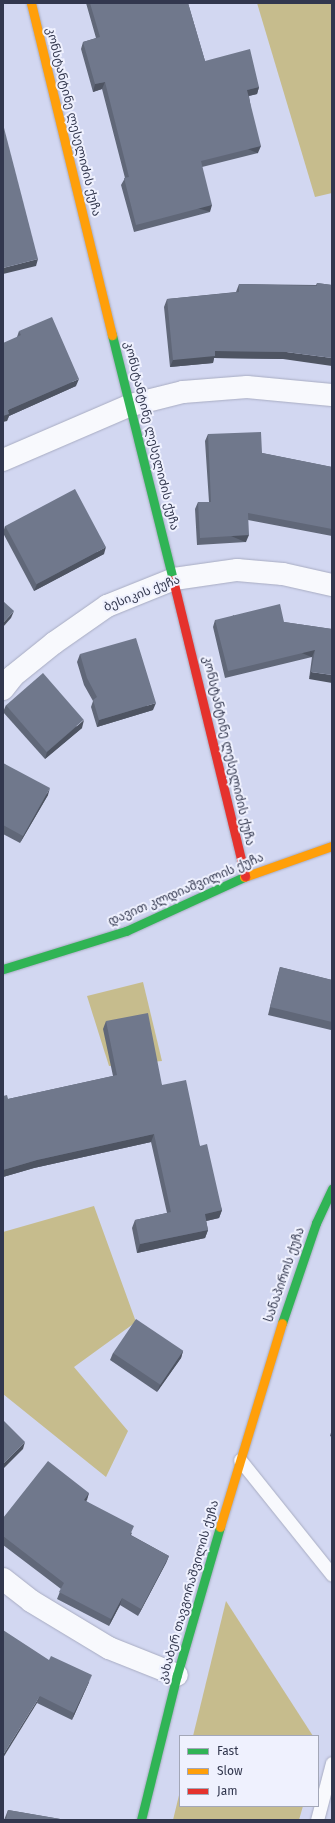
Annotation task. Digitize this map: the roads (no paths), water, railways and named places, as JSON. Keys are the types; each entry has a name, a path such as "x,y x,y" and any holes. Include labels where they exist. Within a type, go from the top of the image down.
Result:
{"street":[{"name":"კონსტანტინე ლესელიძის ქუჩა","path":"31,3 174,579 245,876"},
{"path":"3,460 131,405 183,392 247,387 332,395"},
{"name":"ბესიკის ქუჩა","path":"3,689 13,676 54,643 106,606 174,579 237,570 284,574 332,585"},
{"name":"დავით კლდიაშვილის ქუჩა","path":"3,970 126,931 245,876 332,846"},
{"name":"სანაპიროს ქუჩა","path":"265,1372 316,1223 332,1188"},
{"name":"კახაბერ თავგორაშვილის ქუჩა","path":"141,1820 177,1675 265,1372"},
{"path":"3,1578 31,1601 109,1648 177,1675"}],"lane":[{"path":"240,1460 332,1575"},
{"path":"317,1820 332,1763"}]}
